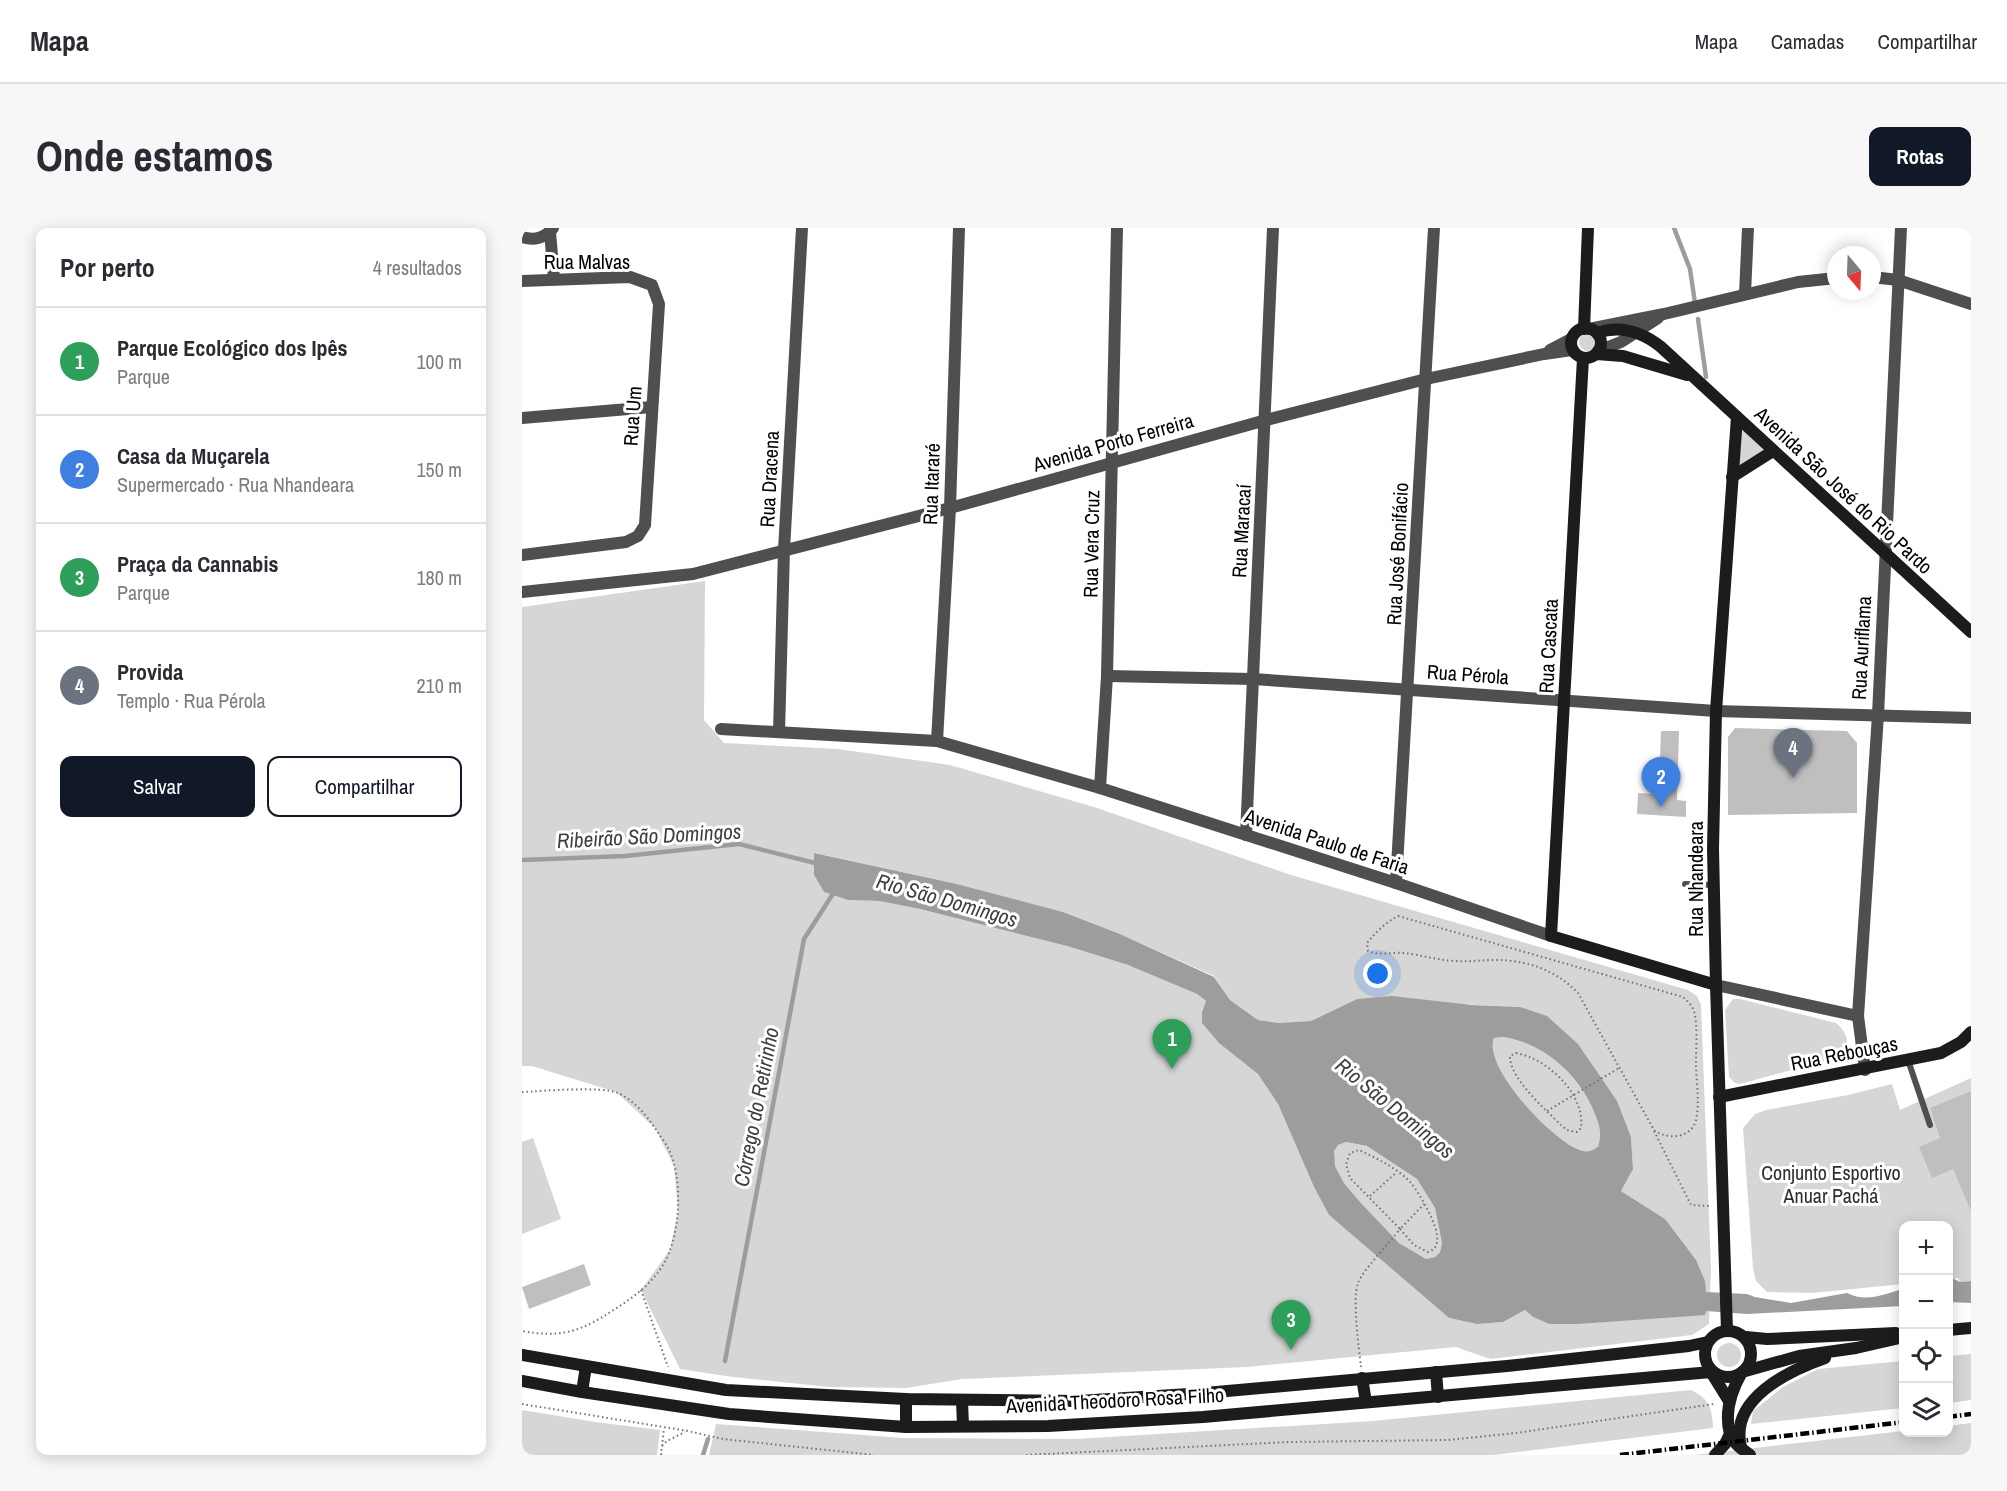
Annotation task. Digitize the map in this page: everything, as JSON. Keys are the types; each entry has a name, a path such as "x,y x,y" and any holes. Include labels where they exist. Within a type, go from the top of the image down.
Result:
{"main road":[{"path":"1588,228 1590,330 1600,342 1597,352 1583,358 1572,345 1574,334 1590,330"},
{"name":"Avenida São José do Rio Pardo","path":"1590,330 1635,332 1648,337 1661,347 1971,632"},
{"name":"Avenida São José do Rio Pardo","path":"1597,352 1623,356 1691,376"},
{"name":"Rua Cascata","path":"1551,936 1583,358"},
{"name":"Rua Nhandeara","path":"1727,1330 1714,885 1716,711 1737,417"},
{"path":"1732,477 1773,451"},
{"name":"Avenida Paulo de Faria","path":"1551,936 1716,985"},
{"name":"Rua Rebouças","path":"1719,1097 1865,1070 1941,1053 1960,1042 1971,1032"},
{"path":"1953,1330 1971,1328"},
{"path":"1729,1401 1706,1363 1704,1353 1708,1342 1716,1334 1727,1330 1746,1337 1767,1339 1899,1335"},
{"path":"1746,1452 1739,1438 1744,1411 1782,1378 1806,1365 1899,1336"},
{"path":"1715,1455 1730,1434 1729,1401 1732,1390 1749,1364 1752,1354 1746,1337"},
{"name":"Avenida Theodoro Rosa Filho","path":"522,1355 726,1390 962,1401 1078,1401 1205,1393 1436,1372 1655,1350 1708,1342"},
{"path":"1711,1372 1720,1376 1731,1376 1799,1356 1856,1348"},
{"path":"582,1392 586,1366"},
{"path":"1436,1372 1438,1397"},
{"name":"Avenida Theodoro Rosa Filho","path":"522,1381 729,1414 906,1427 1048,1426 1203,1417 1711,1372"},
{"path":"1362,1378 1366,1402"},
{"path":"906,1399 906,1427"},
{"path":"962,1401 963,1426"},
{"path":"1730,1434 1746,1452"}],"street":[{"name":"Rua Dracena","path":"779,732 784,550 802,228"},
{"name":"Rua Itararé","path":"938,741 950,508 959,228"},
{"name":"Rua Vera Cruz","path":"1100,788 1107,676 1117,228"},
{"name":"Rua Maracaí","path":"1246,835 1273,228"},
{"name":"Rua José Bonifácio","path":"1396,883 1434,228"},
{"path":"1745,294 1748,228"},
{"name":"Rua Auriflama","path":"1865,1070 1858,1016 1878,715 1901,228"},
{"path":"522,237 534,239 542,237 553,229"},
{"path":"553,229 554,278"},
{"name":"Rua Malvas","path":"522,281 554,278 630,277 652,285"},
{"path":"1881,278 1898,280 1971,304"},
{"path":"1590,330 1798,282 1827,279"},
{"name":"Rua Um","path":"522,555 626,542 638,536 645,525 659,304 652,285"},
{"path":"1597,352 1621,342 1664,314"},
{"name":"Avenida Porto Ferreira","path":"522,592 693,574 950,508 1266,420 1426,379 1544,354 1572,345"},
{"path":"522,418 652,407"},
{"name":"Rua Pérola","path":"1107,676 1254,679 1716,711 1971,718"},
{"name":"Avenida Paulo de Faria","path":"721,729 938,741 1100,788 1396,883 1551,936"},
{"name":"Avenida Paulo de Faria","path":"1716,985 1858,1016"}],"lane":[{"path":"1685,884 1714,885"},
{"path":"1908,1060 1930,1125"}],"path":[{"path":"1654,1130 1661,1135 1671,1137 1683,1135 1696,1121 1694,1010 1683,997 1405,917 1398,916 1392,919 1367,943 1368,951 1374,954 1406,953 1437,960 1510,961 1542,968 1562,978 1578,993 1654,1130 1691,1205 1722,1206"},
{"path":"1516,1053 1533,1059 1560,1079 1572,1096 1582,1116 1581,1128 1578,1132 1567,1130 1523,1084 1512,1068 1510,1056 1516,1053"},
{"path":"1547,1110 1619,1068"},
{"path":"522,1092 598,1090 616,1092 642,1111 668,1147 678,1189 676,1229 663,1265 648,1285 608,1314 570,1332 554,1335 522,1331"},
{"path":"1359,1150 1384,1161 1396,1172 1411,1184 1432,1217 1438,1240 1434,1249 1428,1252 1414,1245 1350,1178 1346,1164 1350,1153 1359,1150"},
{"path":"1369,1197 1396,1172"},
{"path":"1362,1378 1356,1302 1357,1284 1400,1229 1424,1204"},
{"path":"641,1290 672,1381"},
{"path":"522,1404 723,1438 874,1455"},
{"path":"1026,1455 1289,1442 1448,1440 1516,1434 1714,1404"},
{"path":"661,1455 664,1428"},
{"path":"662,1446 667,1441 688,1431"}],"green space":[{"path":"1588,333 1594,336 1597,342 1594,348 1588,351 1582,348 1579,342 1582,336"},
{"path":"1742,425 1767,450 1739,469"},
{"path":"705,581 704,720 724,743 838,749 950,765 1094,807 1291,875 1688,990 1697,996 1701,1005 1711,1269 1709,1324 1692,1335 1490,1359 1456,1347 1247,1367 962,1379 906,1388 829,1387 680,1369 641,1290 670,1250 678,1211 674,1166 655,1128 616,1092 532,1066 522,1066 522,607","holes":["815,853 957,884 1063,912 1120,934 1214,976 1230,1000 1258,1020 1278,1023 1311,1021 1357,999 1520,1007 1631,1137 1633,1168 1621,1191 1665,1219 1705,1281 1705,1314 1579,1324 1549,1324 1533,1317 1525,1310 1503,1322 1477,1324 1449,1318 1329,1215 1314,1187 1278,1104 1258,1074 1239,1058 1202,1012 1206,1001 1197,994 1128,965 1067,946 920,909 879,901 848,900 824,892 814,875"]},
{"path":"1733,999 1836,1023 1847,1040 1846,1049 1839,1057 1740,1084 1735,1083 1729,1077 1725,1010"},
{"path":"1494,1038 1517,1040 1544,1053 1556,1061 1577,1082 1598,1122 1600,1137 1598,1148 1585,1151 1568,1144 1553,1133 1522,1101 1508,1084 1493,1051"},
{"name":"Conjunto Esportivo Anuar Pachá","path":"1971,1078 1971,1281 1960,1282 1958,1278 1953,1279 1953,1221 1899,1221 1899,1284 1812,1293 1767,1292 1756,1281 1753,1268 1743,1128 1755,1114 1766,1110 1848,1095 1892,1084 1900,1110"},
{"path":"533,1138 561,1219 522,1234 522,1142"},
{"path":"1346,1142 1367,1146 1417,1179 1435,1208 1442,1243 1440,1252 1435,1257 1426,1259 1399,1243 1344,1183 1335,1166 1333,1151 1338,1145"},
{"path":"1729,1343 1737,1347 1741,1355 1737,1363 1729,1367 1721,1363 1717,1355 1721,1347"},
{"path":"1971,1354 1971,1400 1953,1402 1953,1356"},
{"path":"1899,1361 1899,1408 1751,1424 1753,1411 1783,1387 1818,1369"},
{"path":"1691,1390 1709,1405 1713,1428 1494,1455 709,1455 716,1424 904,1438 1076,1439 1373,1421"},
{"path":"522,1410 660,1430 657,1455 522,1455"},
{"path":"1971,1423 1971,1455 1694,1455 1899,1431 1899,1437 1953,1437 1953,1425"}],"water":[{"name":"Rio São Domingos","path":"814,853 957,884 1063,912 1120,934 1214,977 1230,1000 1258,1020 1278,1023 1311,1021 1357,999 1392,996 1472,1005 1520,1007 1547,1016 1578,1044 1617,1101 1631,1137 1633,1169 1621,1191 1665,1219 1696,1260 1705,1281 1706,1292 1747,1294 1791,1303 1847,1293 1861,1297 1875,1297 1899,1290 1899,1306 1747,1314 1706,1311 1705,1315 1579,1324 1549,1324 1533,1317 1525,1310 1503,1322 1477,1324 1449,1318 1329,1215 1314,1187 1278,1104 1258,1074 1219,1043 1202,1023 1202,1012 1206,1001 1197,994 1128,965 1067,946 920,909 879,901 848,900 824,892 814,875","holes":["1494,1038 1517,1040 1556,1061 1577,1082 1598,1122 1600,1131 1598,1147 1585,1151 1568,1144 1538,1118 1509,1084 1493,1051","1346,1142 1367,1146 1417,1179 1435,1208 1442,1243 1440,1252 1435,1257 1426,1259 1399,1243 1344,1183 1335,1166 1334,1151 1338,1145"]},
{"path":"1953,1278 1960,1282 1971,1281 1971,1303 1953,1302"}],"building":[{"path":"1735,728 1847,731 1857,743 1857,813 1728,815 1728,737"},
{"path":"1661,731 1679,731 1677,800 1686,801 1686,817 1637,814 1638,793 1655,794 1655,786 1659,786"},
{"path":"1971,1091 1971,1211 1953,1169 1932,1178 1919,1147 1940,1138 1930,1108"},
{"path":"584,1264 591,1285 529,1309 522,1287"}],"waterway":[{"path":"1674,228 1690,269 1695,303"},
{"path":"1698,319 1706,377"},
{"name":"Ribeirão São Domingos","path":"522,860 625,856 739,844 819,864"},
{"name":"Córrego do Retirinho","path":"725,1361 804,939 836,889"},
{"path":"703,1455 708,1439"}],"railway":[{"path":"1953,1416 1971,1414"},
{"path":"1620,1455 1899,1423"}],"place":[{"name":"Provida","path":"1793,778"},
{"name":"Casa da Muçarela","path":"1661,807"},
{"name":"Parque Ecológico dos Ipês","path":"1172,1069"},
{"name":"Praça da Cannabis","path":"1291,1350"}]}
